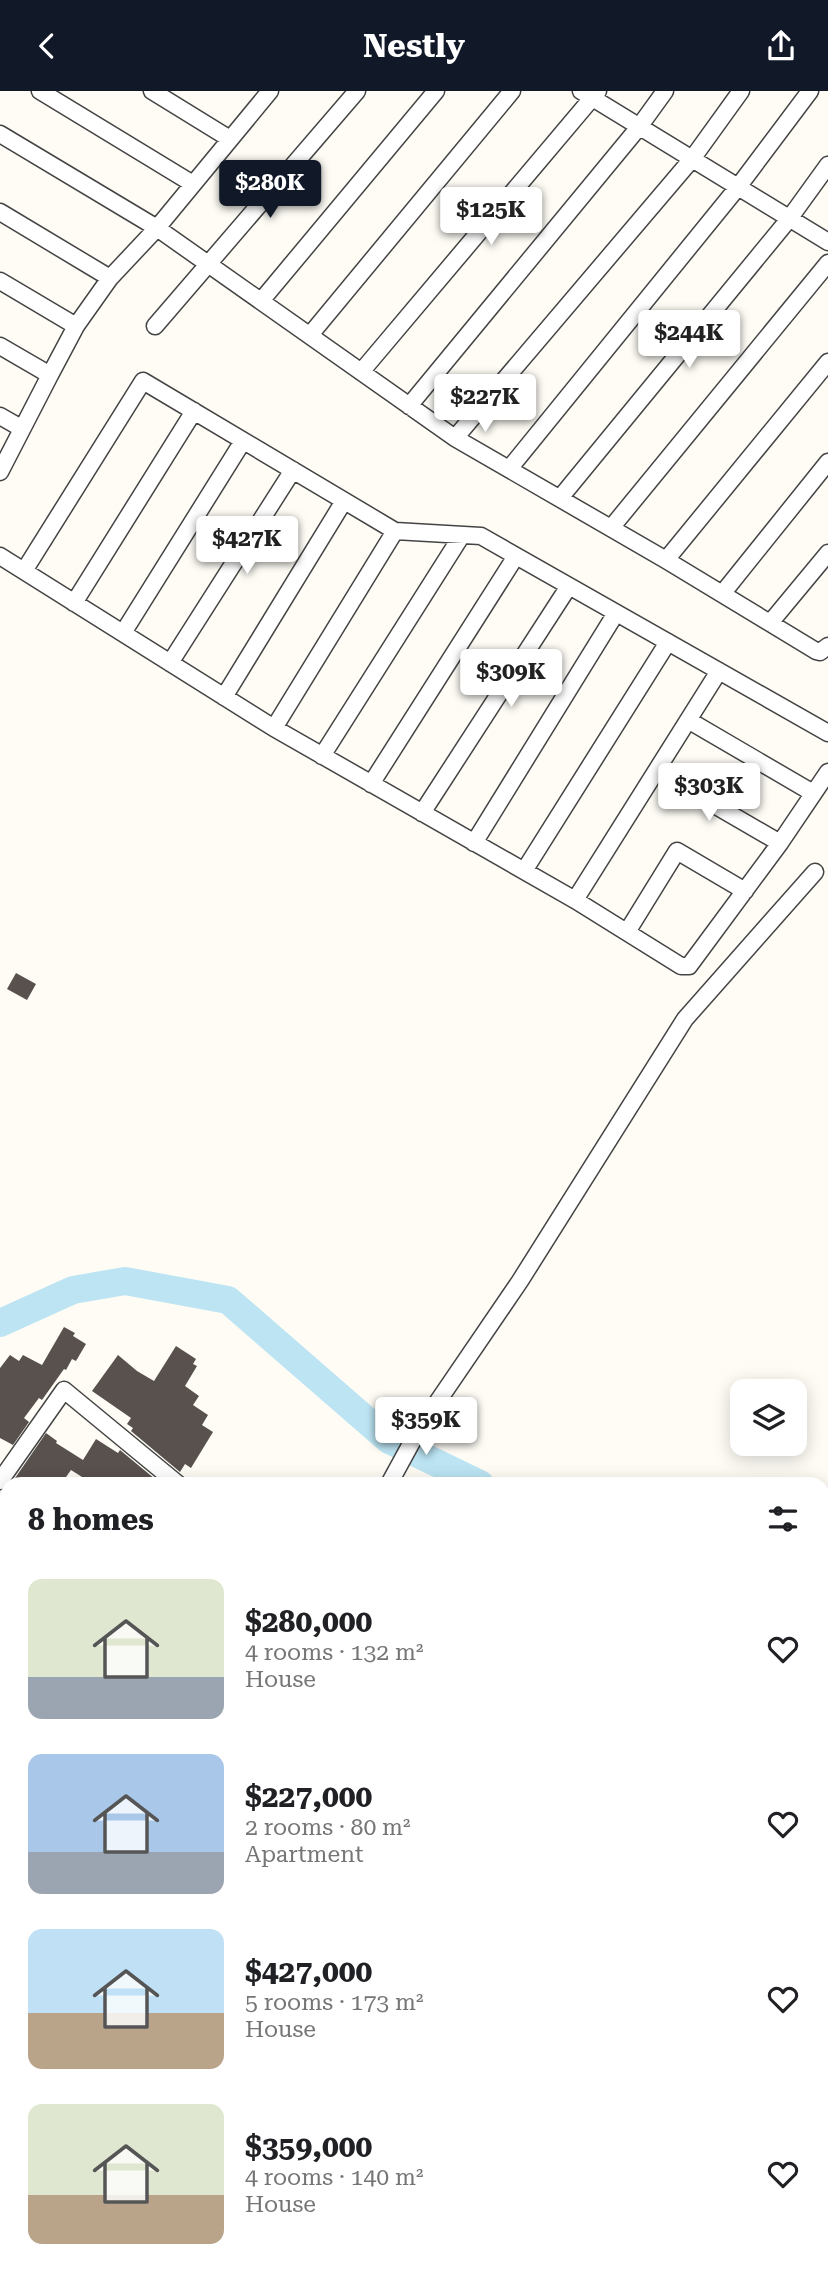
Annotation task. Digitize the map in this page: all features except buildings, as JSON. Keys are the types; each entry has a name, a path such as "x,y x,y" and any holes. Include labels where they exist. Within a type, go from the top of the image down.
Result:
{"street":[{"path":"40,91 193,184"},
{"path":"152,91 230,139"},
{"path":"155,326 357,91"},
{"path":"261,301 436,91"},
{"path":"310,335 512,91"},
{"path":"409,406 639,127 665,91"},
{"path":"455,438 692,159 741,91"},
{"path":"509,469 738,187 810,91"},
{"path":"0,472 76,326 110,278 157,227 267,92"},
{"path":"361,372 590,93 639,127 828,242"},
{"path":"0,134 157,227 455,438 666,559 816,651 820,652 828,646"},
{"path":"560,498 789,219 828,165"},
{"path":"0,212 110,278"},
{"path":"611,528 828,263"},
{"path":"0,281 76,326"},
{"path":"0,346 50,375"},
{"path":"666,559 828,362"},
{"path":"24,571 143,381 395,531 481,536 828,733"},
{"path":"74,603 194,411"},
{"path":"0,416 21,428"},
{"path":"123,633 243,441"},
{"path":"722,594 828,462"},
{"path":"170,663 293,470"},
{"path":"225,697 344,501"},
{"path":"274,728 395,531"},
{"path":"322,756 462,535"},
{"path":"771,623 828,553"},
{"path":"0,556 274,728 575,900 681,966 689,966 780,843 828,772"},
{"path":"372,784 516,556"},
{"path":"422,813 569,586"},
{"path":"474,843 616,613"},
{"path":"524,871 668,642"},
{"path":"575,900 719,671"},
{"path":"688,720 813,793"},
{"path":"656,771 780,843"},
{"path":"627,932 677,851 745,891"},
{"path":"393,1477 419,1429 520,1281 685,1019 815,872"},
{"path":"3,1477 64,1390 170,1477"}],"waterway":[{"path":"0,1323 73,1290 125,1281 228,1300 389,1440 466,1477"}]}
